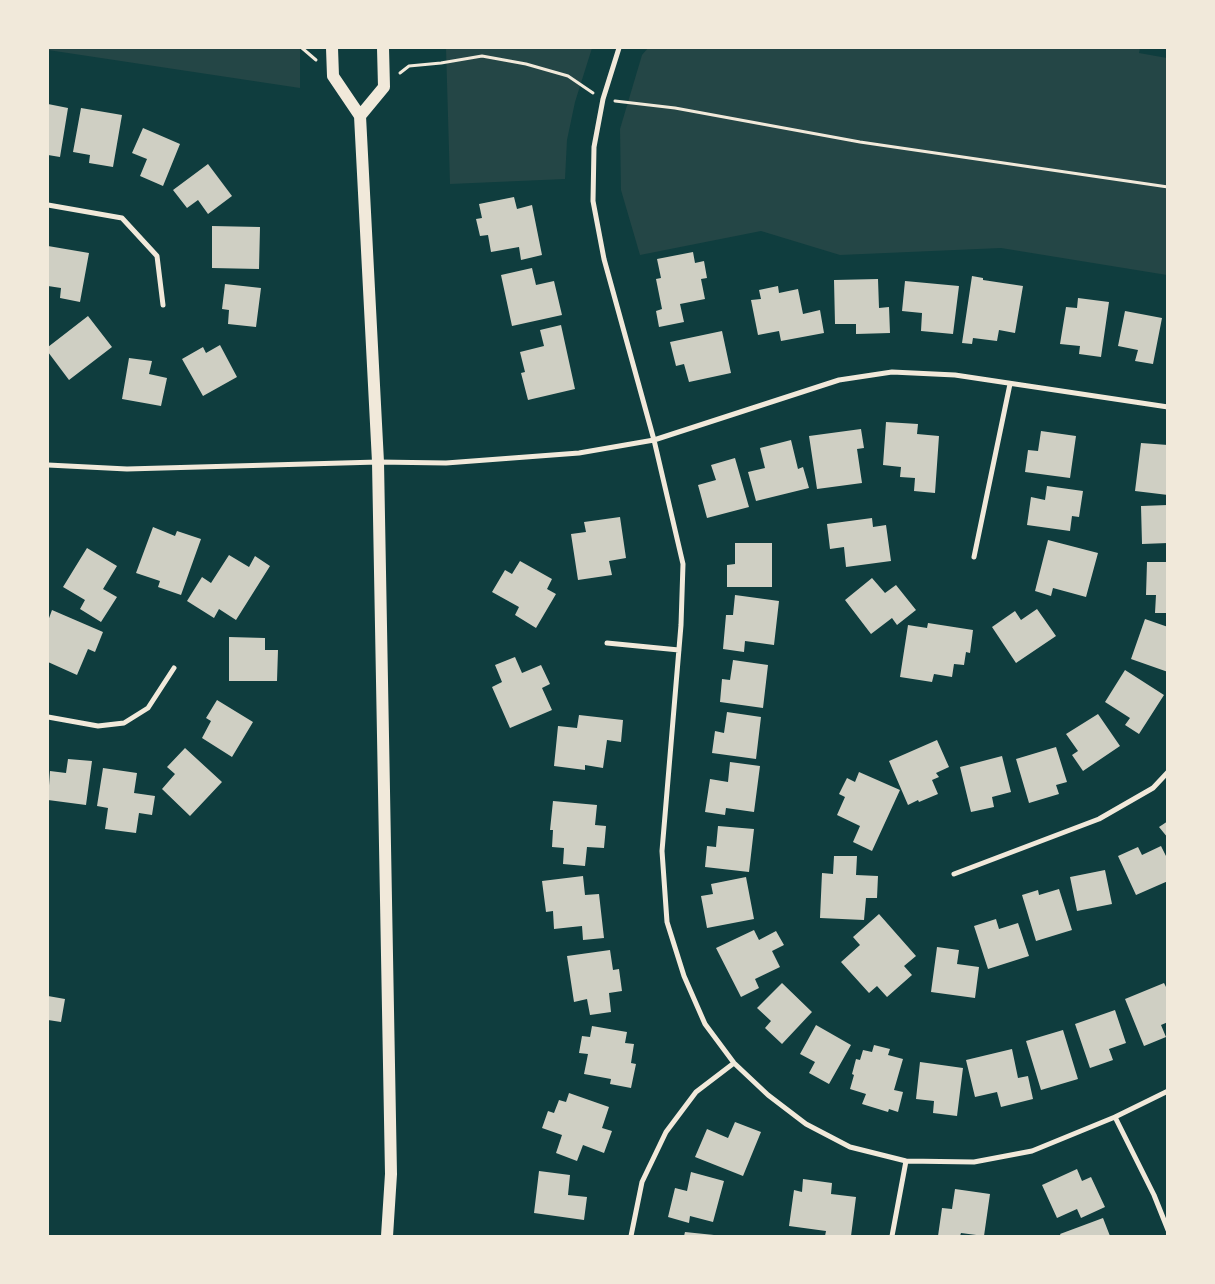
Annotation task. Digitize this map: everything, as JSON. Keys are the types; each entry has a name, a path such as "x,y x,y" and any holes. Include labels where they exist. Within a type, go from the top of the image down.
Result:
{"main road":[{"path":"332,48 333,76 360,116 378,462 391,1174 387,1236"},
{"path":"360,116 384,87 383,48"}],"street":[{"path":"619,48 603,99 594,147 593,201 604,259 654,440 683,564 679,650 662,851 667,922 684,976 705,1024 734,1063 768,1095 806,1124 850,1147 906,1161 974,1162 1032,1151 1115,1117 1168,1091"},
{"path":"48,205 122,218 157,256 163,305"},
{"path":"48,465 127,469 378,462 446,463 579,454 654,440 839,380 892,372 955,375 1168,408"},
{"path":"974,557 1010,384"},
{"path":"607,643 679,650"},
{"path":"48,717 98,726 124,723 148,708 174,668"},
{"path":"954,874 1099,819 1153,788 1168,772"},
{"path":"631,1236 642,1182 666,1132 696,1092 734,1063"},
{"path":"1115,1117 1154,1195 1168,1230"},
{"path":"892,1236 906,1161"}],"path":[{"path":"384,87 409,66 482,56 526,64 568,76 603,99 675,108 860,142 1168,187"}],"shaded area":[{"path":"48,48 300,48 300,88 48,50"},
{"path":"446,48 592,48 575,102 567,140 565,179 450,184"},
{"path":"648,48 1140,48 1139,53 1167,58 1167,275 1001,248 840,255 761,231 640,255 621,190 620,129 642,55"}],"building":[{"path":"48,104 68,108 60,157 48,155"},
{"path":"81,108 122,115 113,167 89,163 90,155 73,152"},
{"path":"143,128 180,144 163,186 140,176 147,159 132,153"},
{"path":"208,164 232,196 208,214 198,200 187,208 173,190"},
{"path":"514,197 517,209 532,205 542,255 521,260 519,247 491,252 488,235 480,236 476,219 482,218 479,204"},
{"path":"212,226 260,227 259,269 212,268"},
{"path":"48,246 89,253 80,302 60,298 61,288 48,286"},
{"path":"693,252 695,263 704,261 707,278 701,279 705,299 680,304 684,322 659,327 656,311 662,309 656,279 661,278 657,259"},
{"path":"532,268 536,285 554,281 562,315 512,326 501,275"},
{"path":"972,276 983,278 983,280 1023,286 1015,333 999,330 997,341 973,338 972,344 962,343"},
{"path":"878,279 879,308 889,307 890,333 856,334 856,324 835,324 834,280"},
{"path":"905,281 959,286 953,334 921,331 922,313 902,311"},
{"path":"225,284 261,288 256,327 228,324 229,310 222,309"},
{"path":"778,286 779,293 798,289 803,314 820,310 824,333 781,341 779,331 758,335 751,300 761,299 759,290"},
{"path":"1078,298 1109,302 1101,357 1079,354 1080,346 1060,344 1066,307 1077,308"},
{"path":"1125,311 1162,318 1153,364 1135,361 1138,350 1118,346"},
{"path":"88,316 112,347 69,380 48,352 48,347"},
{"path":"561,325 575,389 528,400 521,373 525,372 520,352 544,346 540,330"},
{"path":"722,331 731,373 689,382 684,364 676,366 670,342"},
{"path":"220,345 237,377 203,396 182,359 203,347 206,353"},
{"path":"129,358 152,361 149,374 167,378 161,406 122,399"},
{"path":"886,422 918,424 917,434 939,436 935,493 914,491 915,478 900,477 901,467 883,465"},
{"path":"861,429 864,448 857,449 862,483 817,489 809,436"},
{"path":"1041,431 1076,436 1070,478 1025,472 1028,450 1038,451"},
{"path":"791,440 798,469 803,467 809,488 756,501 748,472 765,468 760,448"},
{"path":"1141,443 1168,445 1168,495 1135,491"},
{"path":"735,458 749,507 707,518 698,485 716,480 711,465"},
{"path":"1047,486 1083,491 1079,517 1072,516 1070,531 1027,525 1031,497 1045,500"},
{"path":"1168,505 1168,543 1142,544 1141,506"},
{"path":"620,517 626,558 609,561 612,575 578,580 571,534 586,532 584,522"},
{"path":"872,518 873,527 886,525 891,561 846,567 844,547 830,549 827,524"},
{"path":"153,527 175,536 177,531 201,539 181,595 158,587 160,581 136,573"},
{"path":"1048,540 1098,553 1086,597 1053,588 1051,596 1035,591"},
{"path":"735,543 772,543 772,587 727,587 727,565 735,564"},
{"path":"87,548 117,566 103,589 117,597 101,622 80,609 85,600 63,587"},
{"path":"229,555 249,567 255,556 270,566 236,620 219,609 214,618 187,601 202,577 211,583"},
{"path":"520,561 552,579 547,589 556,594 536,628 515,615 519,607 492,592 505,570 512,574"},
{"path":"1147,562 1168,562 1168,613 1155,613 1156,595 1146,595"},
{"path":"872,578 885,593 896,585 916,610 897,625 892,618 871,634 845,600"},
{"path":"735,595 779,601 774,645 745,641 744,652 723,649 726,615 733,615"},
{"path":"1037,609 1056,636 1016,663 992,627 1015,611 1021,620"},
{"path":"52,610 103,632 95,652 88,649 77,675 48,662 48,621"},
{"path":"1145,619 1168,627 1168,672 1131,659"},
{"path":"928,623 973,630 970,653 966,652 964,665 954,664 952,677 934,674 932,682 900,677 908,625 927,628"},
{"path":"229,637 265,638 265,650 278,650 277,681 229,681"},
{"path":"515,657 522,673 541,665 550,684 542,688 552,710 510,728 492,687 502,682 495,665"},
{"path":"733,660 768,665 763,708 720,702 722,679 730,680"},
{"path":"1125,670 1164,695 1139,734 1125,725 1130,718 1105,702"},
{"path":"217,700 253,722 232,757 202,738 211,721 206,718"},
{"path":"727,712 761,717 756,759 712,753 715,731 724,733"},
{"path":"1098,714 1120,746 1083,771 1072,755 1078,751 1066,734"},
{"path":"579,715 623,720 621,742 607,740 603,768 585,765 585,770 554,766 558,726 577,728"},
{"path":"937,740 949,767 936,773 939,777 932,780 938,794 908,805 889,761"},
{"path":"1056,747 1067,782 1056,785 1059,794 1029,803 1016,759"},
{"path":"185,748 222,782 190,816 162,789 175,774 167,767"},
{"path":"1002,756 1011,792 992,797 994,807 971,812 960,767"},
{"path":"68,759 92,761 86,805 48,800 50,771 66,773"},
{"path":"730,762 760,766 754,812 726,808 725,815 705,812 710,779 728,782"},
{"path":"103,768 137,773 134,793 155,796 152,815 139,813 136,833 105,829 108,808 97,806"},
{"path":"859,772 900,790 872,851 853,842 860,826 837,815 845,797 839,794 847,778 855,782"},
{"path":"553,801 597,805 595,825 606,826 604,848 587,847 585,866 563,864 564,848 552,847 553,830 550,830"},
{"path":"1168,821 1168,838 1159,827"},
{"path":"718,826 754,829 749,872 705,867 707,846 716,847"},
{"path":"1161,846 1168,860 1168,881 1136,895 1118,856 1138,847 1142,855"},
{"path":"834,856 857,856 856,875 878,876 877,898 866,898 864,920 820,918 822,873 833,874"},
{"path":"1105,870 1112,904 1077,911 1070,877"},
{"path":"583,876 585,895 599,894 604,938 583,940 582,926 554,929 553,911 546,912 542,881"},
{"path":"746,877 754,919 707,928 701,896 713,894 711,884"},
{"path":"1059,889 1072,930 1036,941 1022,895 1038,890 1039,895"},
{"path":"879,914 916,956 904,966 912,975 887,997 877,986 869,993 841,962 860,945 853,937"},
{"path":"996,919 999,929 1018,923 1029,956 988,969 974,926"},
{"path":"754,930 759,940 776,931 784,945 772,951 780,967 755,979 759,988 741,997 716,948"},
{"path":"937,947 959,950 957,964 979,967 975,998 931,992"},
{"path":"610,950 613,970 619,969 622,991 609,993 611,1012 590,1015 587,999 574,1002 567,956"},
{"path":"782,983 812,1012 782,1044 765,1028 771,1021 757,1008"},
{"path":"1164,983 1168,991 1168,1022 1161,1025 1166,1037 1144,1046 1125,999"},
{"path":"48,996 65,999 61,1022 48,1020"},
{"path":"1115,1010 1126,1043 1109,1049 1113,1060 1090,1068 1075,1024"},
{"path":"816,1025 851,1045 829,1084 809,1073 815,1062 800,1054"},
{"path":"592,1026 627,1032 625,1043 634,1044 631,1063 636,1064 631,1088 610,1084 611,1079 584,1074 588,1054 579,1053 582,1036 590,1037"},
{"path":"1063,1030 1078,1079 1041,1090 1026,1041"},
{"path":"874,1045 890,1049 888,1055 903,1059 894,1090 903,1092 898,1112 889,1109 888,1112 862,1104 866,1094 850,1089 856,1059 860,1060 863,1050 872,1052"},
{"path":"1012,1049 1018,1078 1028,1076 1033,1099 1001,1107 997,1092 975,1097 966,1060"},
{"path":"920,1062 963,1068 957,1116 933,1113 934,1101 916,1099"},
{"path":"569,1093 609,1107 602,1128 612,1131 604,1153 583,1145 577,1161 556,1153 562,1135 542,1128 548,1111 554,1113 559,1100 566,1102"},
{"path":"735,1122 761,1132 743,1176 695,1157 707,1129 728,1138"},
{"path":"1077,1169 1082,1181 1091,1177 1105,1207 1081,1218 1077,1209 1057,1218 1042,1185"},
{"path":"539,1171 570,1175 568,1195 587,1197 584,1220 534,1213"},
{"path":"691,1172 724,1181 713,1222 690,1216 689,1223 668,1217 675,1188 687,1191"},
{"path":"803,1179 832,1183 831,1194 856,1197 851,1236 825,1236 826,1231 789,1226 794,1190 802,1192"},
{"path":"955,1189 990,1194 984,1236 961,1233 960,1236 938,1236 942,1208 952,1209"},
{"path":"1103,1218 1110,1236 1061,1236 1060,1234"},
{"path":"685,1232 714,1235 714,1236 684,1236"}]}
